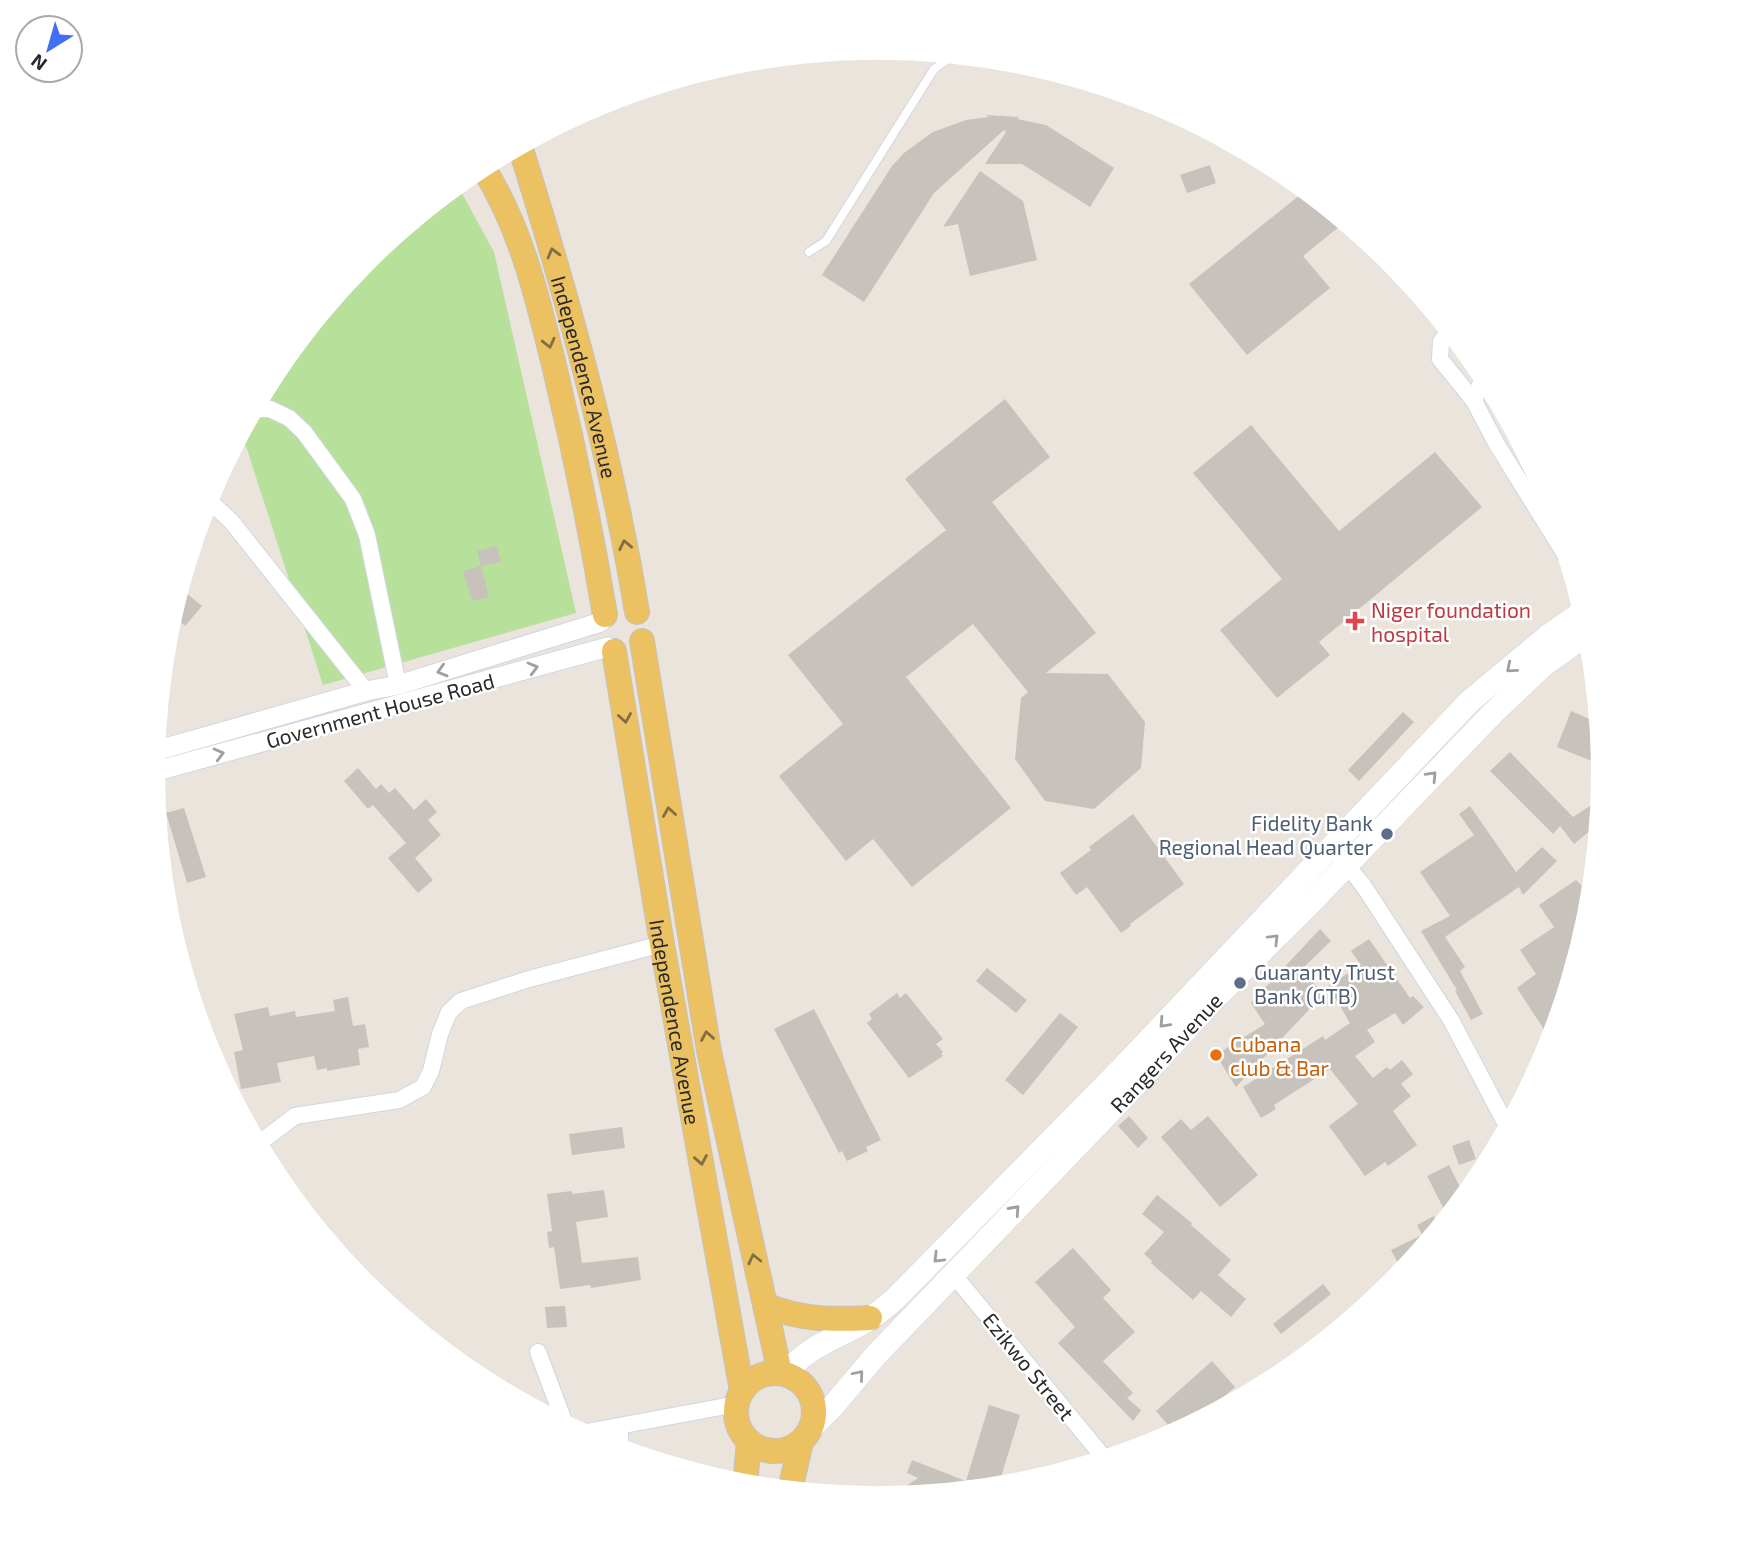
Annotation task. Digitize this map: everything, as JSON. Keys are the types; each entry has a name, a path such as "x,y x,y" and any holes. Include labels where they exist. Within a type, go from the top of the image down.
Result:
{"main road":[{"name":"Independence Avenue","path":"523,155 546,225 582,358 611,478 637,612"},
{"name":"Independence Avenue","path":"488,177 516,230 538,299 577,461 603,618"},
{"path":"620,607 637,612 644,626 642,641 633,650 620,652 611,649 600,636 603,618 620,607"},
{"name":"Rangers Avenue","path":"783,1374 807,1352 870,1318 896,1298 935,1261 1470,701 1574,618"},
{"name":"Rangers Avenue","path":"807,1434 876,1355 1217,996 1508,698 1544,665 1579,640"},
{"name":"Independence Avenue","path":"642,641 709,1051 765,1305 783,1374"},
{"name":"Independence Avenue","path":"611,649 739,1397"},
{"path":"765,1305 783,1313 817,1320 870,1318"},
{"path":"793,1481 815,1413 813,1400 807,1389 798,1380 783,1374 758,1377 739,1397 738,1424 749,1441 761,1449 789,1449 807,1434"},
{"path":"746,1474 749,1441"}],"street":[{"path":"1444,338 1440,359 1474,401 1496,443 1541,508"},
{"path":"1474,401 1479,388"},
{"path":"265,409 289,418 304,432 354,499 367,535 398,685"},
{"path":"216,507 231,520 366,691"},
{"name":"Government House Road","path":"166,748 366,691 398,685 603,618"},
{"name":"Government House Road","path":"165,769 611,649"},
{"path":"1331,847 1347,864 1451,1020 1502,1119"},
{"path":"266,1138 295,1116 399,1100 423,1087 431,1071 440,1034 449,1012 461,1001 529,979 662,944"},
{"name":"Ezikwo Street","path":"953,1274 1099,1452"},
{"path":"538,1352 560,1412"},
{"path":"600,1430 739,1397"},
{"path":"620,1426 620,1438"}],"lane":[{"path":"809,252 826,241 934,69 943,63"}],"green space":[{"path":"462,194 494,252 576,613 323,685 246,445 285,377 342,303 374,268 408,237"}],"building":[{"path":"986,115 1019,117 1017,119 1046,125 1114,168 1090,207 1022,164 985,164 1006,132 1004,130 934,193 864,302 822,275 892,166 904,153 933,132 966,120 989,117"},
{"path":"1210,165 1216,183 1187,193 1180,175"},
{"path":"980,171 1023,201 1037,260 970,276 958,224 943,227"},
{"path":"1298,196 1338,228 1303,256 1330,288 1247,355 1189,284"},
{"path":"1005,399 1050,457 992,502 1096,633 1046,673 1108,674 1145,722 1141,768 1094,809 1045,801 1015,759 1021,698 1028,692 973,624 906,677 1011,808 912,887 873,839 846,861 779,776 843,724 788,655 946,530 905,479"},
{"path":"1251,425 1339,531 1435,452 1482,507 1319,642 1330,655 1277,698 1220,630 1282,579 1193,473"},
{"path":"497,546 501,562 481,566 477,551"},
{"path":"481,566 489,597 472,601 463,571"},
{"path":"188,594 202,606 185,626 181,623"},
{"path":"1571,711 1589,719 1591,761 1557,747"},
{"path":"1403,712 1414,722 1359,781 1348,770"},
{"path":"1510,752 1573,817 1591,805 1589,832 1574,844 1560,826 1553,834 1490,771"},
{"path":"358,768 376,789 381,784 389,793 395,788 414,810 426,799 437,812 428,820 441,835 415,858 433,880 418,893 388,858 406,843 373,805 368,809 344,781"},
{"path":"1470,806 1516,872 1542,847 1557,861 1523,895 1519,887 1445,937 1465,967 1460,971 1483,1014 1471,1020 1455,991 1457,990 1421,931 1450,916 1420,872 1474,835 1459,814"},
{"path":"184,808 206,877 187,883 167,813"},
{"path":"1133,814 1184,884 1121,933 1087,887 1076,895 1060,873"},
{"path":"1576,880 1582,886 1568,958 1544,1030 1517,988 1536,974 1520,950 1554,927 1539,905"},
{"path":"1320,929 1331,941 1304,967 1322,996 1236,1087 1216,1055 1265,1024 1251,1003"},
{"path":"1369,939 1410,998 1413,996 1424,1007 1403,1025 1395,1013 1367,1030 1375,1042 1355,1056 1373,1078 1387,1067 1390,1070 1402,1060 1413,1074 1401,1084 1411,1096 1393,1111 1417,1145 1388,1166 1385,1162 1365,1176 1329,1126 1358,1104 1330,1069 1274,1105 1276,1109 1261,1118 1243,1087 1323,1036 1325,1040 1350,1023 1328,986 1361,965 1351,951"},
{"path":"987,968 1027,1000 1016,1013 976,981"},
{"path":"897,993 900,998 906,993 943,1039 936,1044 943,1056 909,1078 867,1023 872,1019 869,1014"},
{"path":"348,997 353,1026 365,1024 369,1047 358,1049 360,1065 327,1071 327,1068 317,1070 314,1056 277,1063 281,1082 241,1089 234,1052 243,1050 234,1014 268,1007 270,1016 295,1011 296,1017 335,1011 333,1000"},
{"path":"814,1009 881,1140 866,1147 868,1151 847,1161 842,1151 839,1153 774,1029"},
{"path":"1060,1013 1078,1027 1023,1095 1005,1080"},
{"path":"1129,1116 1148,1138 1138,1148 1118,1126"},
{"path":"1208,1116 1258,1175 1220,1207 1161,1137 1181,1119 1191,1130"},
{"path":"622,1127 625,1148 572,1155 569,1134"},
{"path":"1469,1140 1476,1159 1459,1165 1452,1146"},
{"path":"1449,1165 1460,1186 1444,1209 1427,1176"},
{"path":"604,1190 608,1217 576,1222 582,1263 638,1257 641,1280 591,1288 590,1285 560,1289 554,1247 549,1248 547,1232 552,1231 547,1194"},
{"path":"1157,1195 1231,1260 1218,1275 1246,1299 1231,1317 1201,1291 1193,1300 1144,1254 1164,1232 1142,1214"},
{"path":"1434,1216 1435,1219 1422,1235 1417,1225"},
{"path":"1421,1235 1397,1262 1391,1250"},
{"path":"1073,1248 1111,1290 1103,1298 1135,1332 1103,1361 1133,1393 1127,1398 1141,1410 1133,1421 1058,1343 1075,1327 1035,1282"},
{"path":"1323,1284 1331,1294 1281,1334 1273,1324"},
{"path":"565,1306 567,1327 547,1328 545,1307"},
{"path":"1212,1361 1235,1387 1223,1397 1168,1425 1156,1411"},
{"path":"989,1405 1020,1415 1002,1476 966,1481"},
{"path":"912,1460 965,1481 907,1485 918,1478 907,1473"}],"place":[{"name":"Niger foundation hospital","path":"1355,621"},
{"name":"Fidelity Bank Regional Head Quarter","path":"1387,834"},
{"name":"Guaranty Trust Bank (GTB)","path":"1240,983"},
{"name":"Cubana club & Bar","path":"1216,1055"}]}
